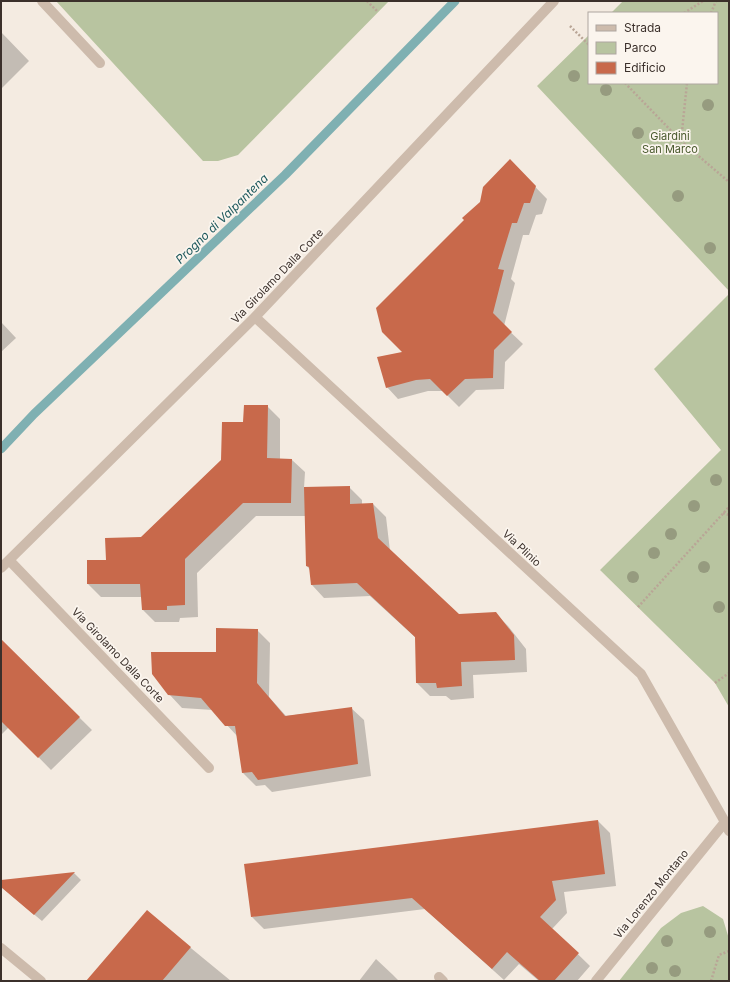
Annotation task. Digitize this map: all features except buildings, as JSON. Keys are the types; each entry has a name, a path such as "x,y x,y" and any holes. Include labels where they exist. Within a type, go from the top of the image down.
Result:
{"street":[{"path":"42,1 100,63"},
{"name":"Via Girolamo Dalla Corte","path":"1,568 255,317 554,1"},
{"name":"Via Plinio","path":"255,317 642,674 727,826"},
{"name":"Via Girolamo Dalla Corte","path":"9,560 209,768"},
{"name":"Via Lorenzo Montano","path":"596,981 727,826"},
{"path":"1,948 41,981"}],"path":[{"path":"367,1 378,12"},
{"path":"686,12 702,1"},
{"path":"711,12 716,1"},
{"path":"570,26 588,44"},
{"path":"626,84 681,141 729,182"},
{"path":"681,141 687,84"},
{"path":"638,607 729,507"},
{"path":"723,513 729,515"},
{"path":"715,683 729,673"},
{"path":"711,981 719,955 729,951"}],"green space":[{"path":"56,1 389,1 238,155 218,161 203,161"},
{"name":"Giardini San Marco","path":"623,1 729,1 729,291 537,86 588,36 588,84 718,84 718,12 612,12"},
{"path":"729,294 729,707 715,683 600,570 721,450 654,369"},
{"path":"703,906 723,919 729,939 729,981 619,981 661,928 681,913"}],"waterway":[{"name":"Progno di Valpantena","path":"1,449 34,414 285,175 455,1"}]}
